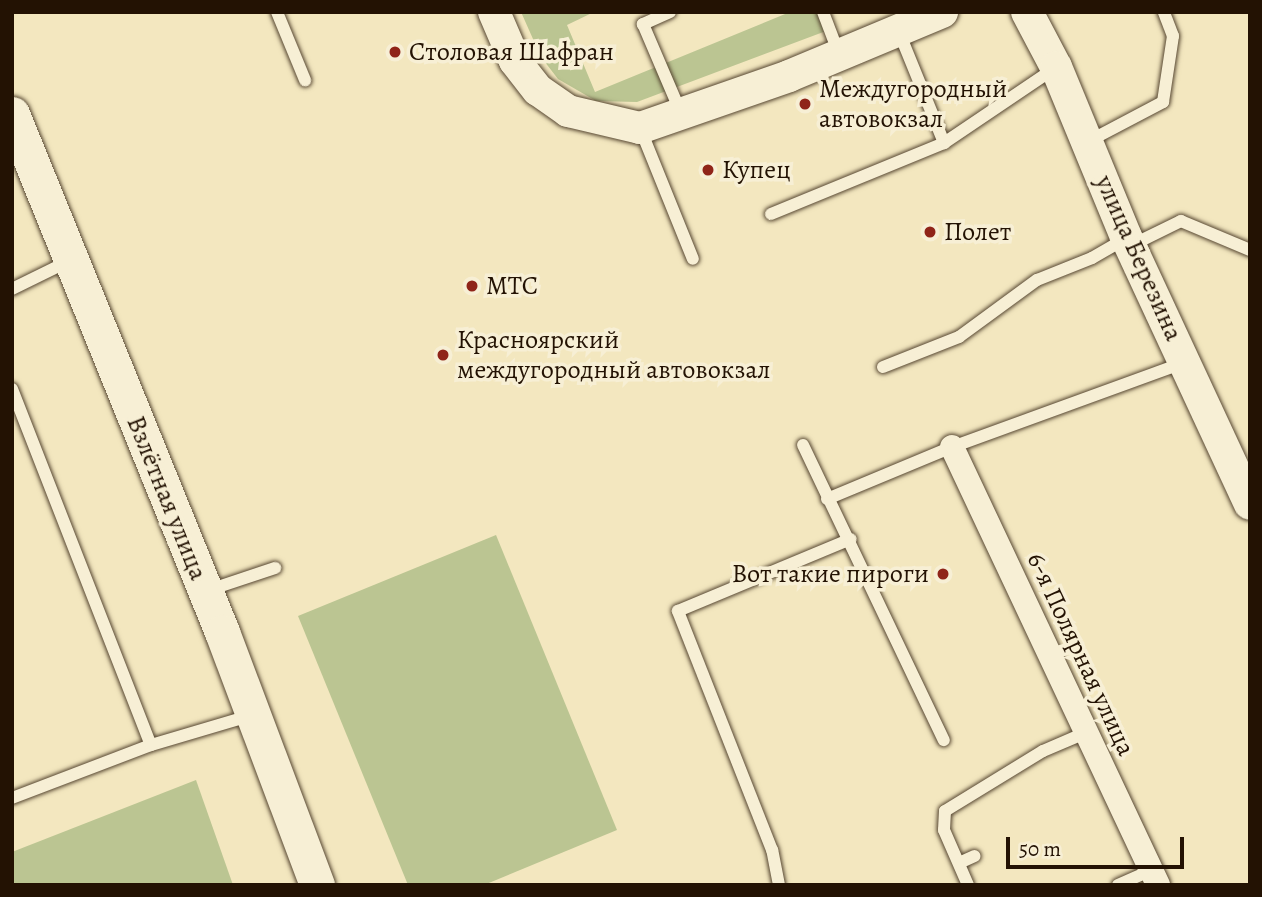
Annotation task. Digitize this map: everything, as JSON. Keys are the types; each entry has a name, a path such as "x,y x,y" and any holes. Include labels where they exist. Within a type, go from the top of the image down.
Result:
{"main road":[{"name":"Взлётная улица","path":"12,114 205,592 317,885"}],"street":[{"path":"494,12 515,61 538,90 568,111 640,128 899,32 942,12"},
{"name":"улица Березина","path":"1027,12 1056,67 1089,141 1128,242 1250,504"},
{"name":"6-я Полярная улица","path":"952,447 1154,878"}],"lane":[{"path":"277,12 305,80"},
{"path":"670,12 643,24 682,114"},
{"path":"823,12 839,54"},
{"path":"1089,141 1163,102 1173,36 1164,12"},
{"path":"899,32 944,143"},
{"path":"771,214 944,143 1056,67"},
{"path":"640,128 693,259"},
{"path":"883,367 959,337 1037,280 1181,221 1250,250"},
{"path":"12,289 70,261"},
{"path":"827,499 952,447 1185,363"},
{"path":"12,389 151,745"},
{"path":"803,445 827,499 851,539 944,740"},
{"path":"779,885 772,850 678,611 851,539"},
{"path":"205,592 275,568"},
{"path":"12,798 151,745 253,715"},
{"path":"968,885 944,830 945,811 952,803 1043,751 1085,733"},
{"path":"958,863 975,856"},
{"path":"1118,885 1154,878"}],"green space":[{"path":"521,12 594,12 567,25 595,92 790,12 818,12 826,31 637,102 596,101 558,79 541,57"},
{"path":"496,535 617,830 484,885 408,885 298,616"},
{"path":"196,780 233,885 12,885 12,852"}],"place":[{"name":"Столовая Шафран","path":"395,52"},
{"name":"Междугородный автовокзал","path":"805,104"},
{"name":"Купец","path":"708,170"},
{"name":"Полет","path":"930,232"},
{"name":"МТС","path":"472,286"},
{"name":"Красноярский междугородный автовокзал","path":"443,355"},
{"name":"Вот такие пироги","path":"943,574"}]}
